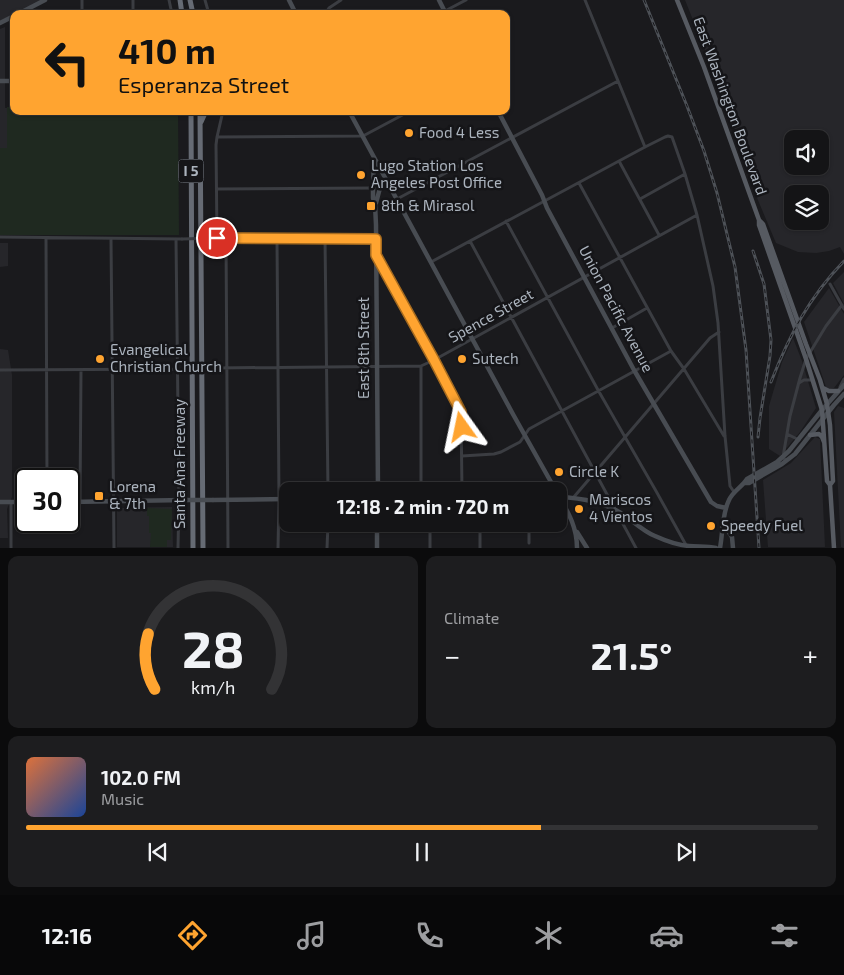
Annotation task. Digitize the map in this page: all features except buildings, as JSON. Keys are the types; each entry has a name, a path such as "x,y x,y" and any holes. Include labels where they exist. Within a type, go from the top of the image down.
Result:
{"highway":[{"name":"Santa Ana Freeway","path":"189,115 193,548"},
{"name":"Santa Ana Freeway","path":"200,115 203,548"},
{"path":"200,122 204,115"}],"main road":[{"path":"31,10 45,0"},
{"name":"East Washington Boulevard","path":"677,0 704,67 759,220 759,225 822,410 834,548"},
{"path":"351,115 551,482"},
{"name":"Union Pacific Avenue","path":"500,115 634,370 711,502 726,508"},
{"name":"East 8th Street","path":"374,157 378,482"},
{"path":"375,204 380,188 388,182"},
{"name":"East Washington Boulevard","path":"759,220 763,224 829,411 833,481 830,485"},
{"path":"785,459 822,410 844,385"},
{"path":"822,387 829,392 838,391"},
{"path":"720,548 726,508 734,492 747,479 795,454 844,394"},
{"path":"810,435 819,434 825,446"},
{"path":"567,497 592,501 615,510 654,536 687,546 716,548"},
{"path":"80,502 279,499"},
{"path":"0,502 15,502"},
{"path":"567,511 575,528 577,548"},
{"path":"724,525 732,537 733,548"},
{"path":"575,528 587,548"},
{"path":"377,532 377,548"}],"street":[{"path":"327,10 341,0"},
{"path":"448,10 466,0"},
{"path":"585,0 645,147"},
{"path":"397,199 618,81"},
{"path":"217,238 217,137 222,115"},
{"path":"217,137 363,136 402,115"},
{"path":"431,262 645,147 671,136 674,139 697,215 713,286 719,332 730,486 734,492"},
{"path":"619,161 659,235"},
{"path":"640,199 685,174"},
{"path":"579,183 671,351 725,436"},
{"path":"217,188 373,188"},
{"name":"Spence Street","path":"217,368 421,366 697,215"},
{"path":"506,222 598,390 687,546"},
{"path":"0,238 376,239"},
{"path":"46,238 47,468"},
{"path":"325,238 328,482"},
{"path":"111,239 114,548"},
{"path":"176,239 181,500 178,548"},
{"path":"226,239 228,548"},
{"path":"276,239 278,548"},
{"path":"470,241 636,548"},
{"path":"376,255 461,412 462,482"},
{"path":"830,284 844,309"},
{"path":"785,459 793,402 806,359 826,326 842,305"},
{"path":"612,328 647,308"},
{"path":"573,498 710,338 719,332"},
{"path":"462,456 494,454 520,442 528,429 671,351"},
{"path":"421,366 421,482"},
{"path":"0,370 178,368"},
{"path":"80,502 81,370"},
{"path":"838,391 844,379"},
{"path":"799,383 804,380 813,380"},
{"path":"787,434 799,440"},
{"path":"10,502 11,548"},
{"path":"327,548 328,532"},
{"path":"430,532 430,548"},
{"path":"480,532 480,548"},
{"path":"529,543 530,532"}],"shaded area":[{"path":"0,0 43,0 25,10 10,10 10,18 0,23"},
{"path":"685,0 844,0 844,254 840,247 816,253 798,252 776,243 755,193 756,190 721,90"},
{"path":"5,27 7,148 0,148 0,29"},
{"path":"0,243 8,243 8,266 0,267"},
{"path":"844,272 844,304 833,283"},
{"path":"829,288 844,314 844,375 834,388 830,389 826,387 804,322"},
{"path":"793,338 816,408 800,432 780,456 769,449 769,406 782,362"},
{"path":"0,349 8,350 12,375 12,497 7,509 8,538 0,538"},
{"path":"838,406 844,408 844,548 841,547 834,412"},
{"path":"815,437 820,439 825,547 768,547 763,480 791,463"},
{"path":"172,507 173,547 117,547 117,508"}],"green space":[{"path":"7,107 10,107 10,115 178,115 179,235 0,235 0,148 7,148"},
{"path":"147,508 172,509 171,540 167,540 167,547 150,547 151,533 149,533"}],"railway":[{"path":"644,0 704,151 717,193 735,267 746,350 759,548"},
{"path":"753,251 764,284 771,340 758,437"},
{"path":"771,382 785,349 810,303 844,261"}],"place":[{"name":"Food 4 Less","path":"409,133"},
{"name":"Lugo Station Los Angeles Post Office","path":"361,175"},
{"name":"8th & Mirasol","path":"371,206"},
{"name":"Evangelical Christian Church","path":"100,359"},
{"name":"Sutech","path":"462,359"},
{"name":"Circle K","path":"559,472"},
{"name":"Lorena & 7th","path":"99,496"},
{"name":"Mariscos 4 Vientos","path":"579,509"},
{"name":"Speedy Fuel","path":"711,526"}],"route":[{"path":"217,238 376,239 376,255 461,412 462,427"}]}
